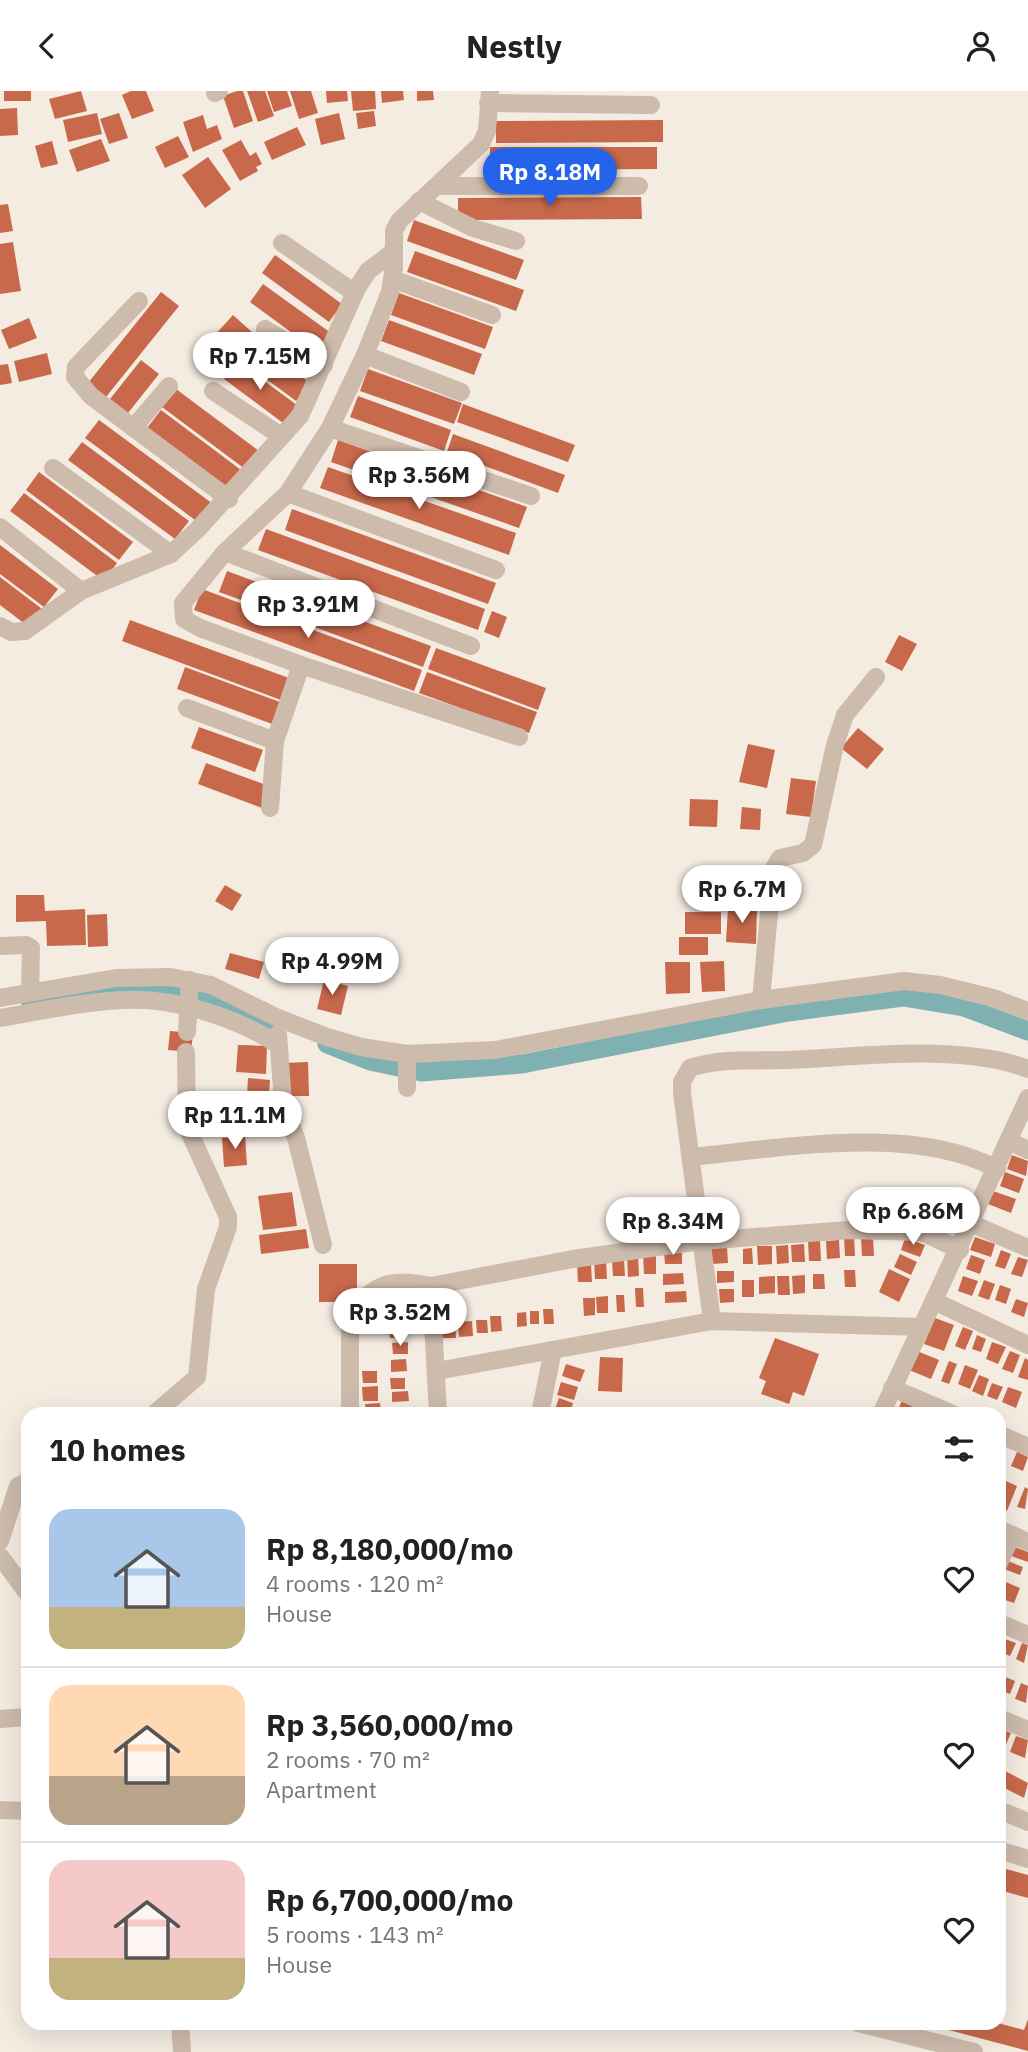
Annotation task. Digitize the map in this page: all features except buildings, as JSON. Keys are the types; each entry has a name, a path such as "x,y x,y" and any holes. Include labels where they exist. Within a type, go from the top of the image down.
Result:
{"street":[{"path":"519,737 300,665 189,624 184,619 183,603 225,552 288,493 330,428 365,355 392,279 394,231 399,221 419,201 481,144 487,131 489,97 650,105"},
{"path":"437,186 639,186"},
{"path":"419,201 473,228 516,241"},
{"path":"282,243 355,293"},
{"path":"0,626 11,632 25,631 81,591 172,554 229,499 300,416 355,293 368,271 393,252"},
{"path":"392,279 492,315"},
{"path":"139,301 76,367 75,377 91,397 229,499"},
{"path":"265,329 324,365"},
{"path":"365,355 461,392"},
{"path":"133,428 169,386"},
{"path":"212,391 281,436"},
{"path":"330,428 531,496"},
{"path":"53,468 172,554"},
{"path":"288,493 496,570"},
{"path":"0,527 81,591"},
{"path":"225,552 471,646"},
{"path":"270,808 275,741 300,665"},
{"path":"761,1000 772,870 780,858 803,853 813,845 835,745 845,715 876,677"},
{"path":"187,708 275,741"},
{"path":"0,946 26,945 32,948 30,992"},
{"path":"0,998 116,978 170,977 188,994 252,1029 278,1030 361,1047 407,1069 761,1000 912,981 993,998 1028,1011"},
{"path":"0,1018 188,994 211,985 278,1030"},
{"path":"187,1032 188,994"},
{"path":"278,1030 282,1103 296,1138 323,1245"},
{"path":"162,1407 197,1377 206,1289 228,1227 228,1217 187,1127 186,1052"},
{"path":"712,1321 682,1081 686,1072 697,1066 899,1055 989,1058 1028,1069"},
{"path":"884,1407 998,1169 1028,1098"},
{"path":"1009,1141 1028,1150"},
{"path":"691,1157 845,1143 938,1147 974,1157 998,1169"},
{"path":"970,1223 1028,1248"},
{"path":"350,1407 350,1315 370,1293 388,1282 431,1286 573,1259 701,1241 849,1230 912,1230 933,1235 960,1250"},
{"path":"431,1286 438,1407"},
{"path":"936,1301 1028,1345"},
{"path":"437,1371 712,1321 922,1327"},
{"path":"541,1407 553,1350"},
{"path":"892,1388 937,1407"},
{"path":"1006,1437 1028,1447"},
{"path":"0,1541 18,1486 21,1484"},
{"path":"0,1556 21,1584"},
{"path":"1006,1626 1028,1635"},
{"path":"0,1719 21,1718"},
{"path":"1006,1721 1028,1730"},
{"path":"0,1810 21,1811"},
{"path":"1006,1813 1028,1822"},
{"path":"1006,1852 1028,1859"},
{"path":"180,2030 182,2052"},
{"path":"886,2030 974,2052"}],"waterway":[{"path":"30,1000 153,985 209,997 270,1022"},
{"path":"327,1044 370,1061 422,1072 522,1064 788,1012 903,997 964,1007 1028,1031"}]}
